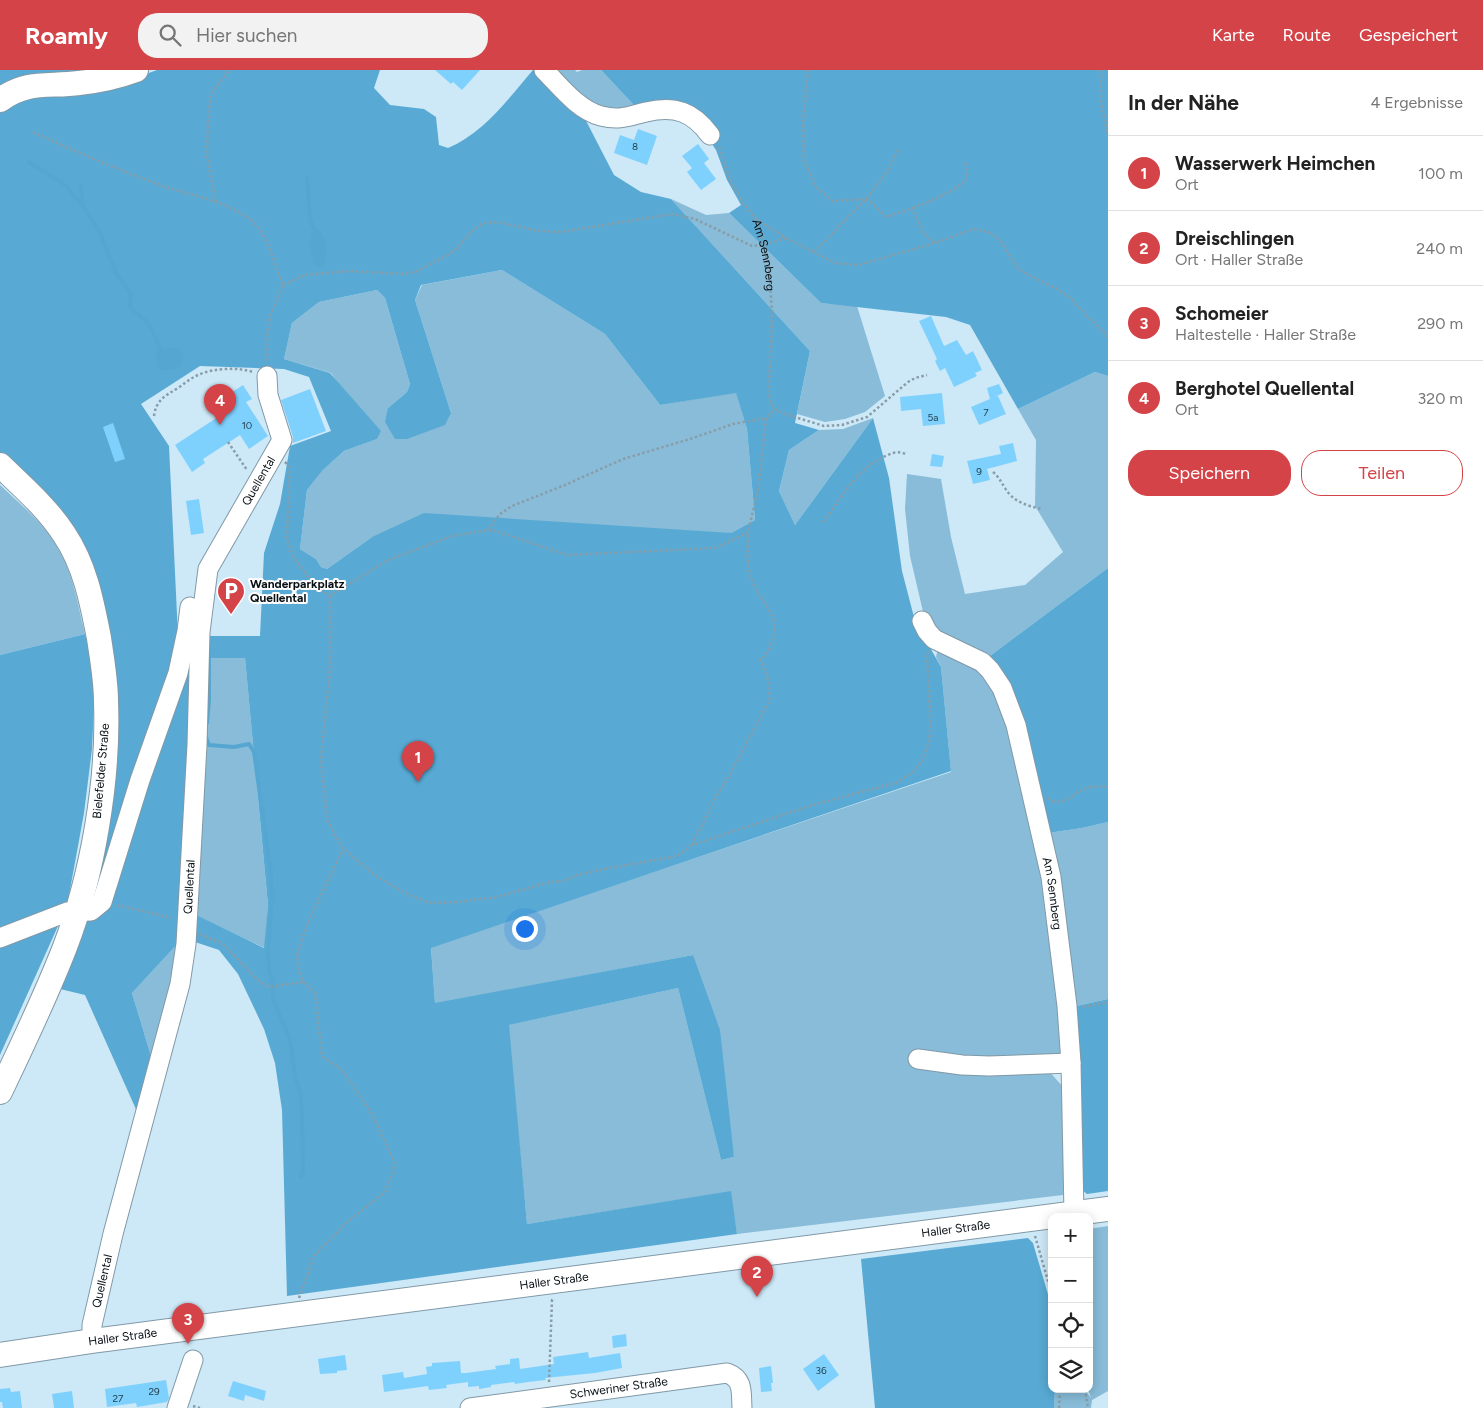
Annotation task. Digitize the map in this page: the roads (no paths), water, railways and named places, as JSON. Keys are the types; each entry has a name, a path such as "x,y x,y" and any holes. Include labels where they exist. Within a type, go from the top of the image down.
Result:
{"main road":[{"path":"0,100 9,93 23,87 115,78 136,70"},
{"name":"Bielefelder Straße","path":"0,466 46,511 64,534 80,566 91,596 98,634 106,701 104,768 98,815 89,864 76,912 62,955 0,1092"},
{"name":"Haller Straße","path":"1081,1213 1108,1209"},
{"name":"Haller Straße","path":"0,1355 92,1341 1048,1217"}],"street":[{"path":"544,70 581,106 599,116 620,119 667,109 691,115 702,124 710,135"},
{"name":"Quellental","path":"92,1341 92,1325 113,1234 180,984 188,928 197,745 200,632 208,569 277,448 268,395 267,376"},
{"path":"0,938 67,912 91,911 102,902 140,780 178,673 187,631 192,594 198,586 206,583"},
{"name":"Am Sennberg","path":"922,621 934,639 982,662 990,670 1002,688 1016,725 1051,877 1068,1013 1071,1063 1074,1213"},
{"path":"918,1059 962,1065 990,1066 1071,1063"},
{"path":"177,1408 193,1360"},
{"name":"Schweriner Straße","path":"470,1408 543,1402 727,1373 735,1376 740,1382 742,1408"}],"waterway":[{"path":"29,162 64,184 82,205 100,233 116,273 131,294 130,307 149,324 161,350"},
{"path":"307,177 310,219 315,231"},
{"path":"81,185 82,205"},
{"path":"207,723 209,651"},
{"path":"205,735 209,745 234,747 249,744 254,752 271,873 272,899 268,950 269,971 273,984 274,1002 290,1039 295,1076 300,1092 303,1171 301,1177"}],"place":[{"name":"Berghotel Quellental","path":"220,425"},
{"name":"Wanderparkplatz Quellental","path":"231,615"},
{"name":"Wasserwerk Heimchen","path":"418,782"},
{"name":"Dreischlingen","path":"757,1297"},
{"name":"Schomeier","path":"188,1344"}]}
